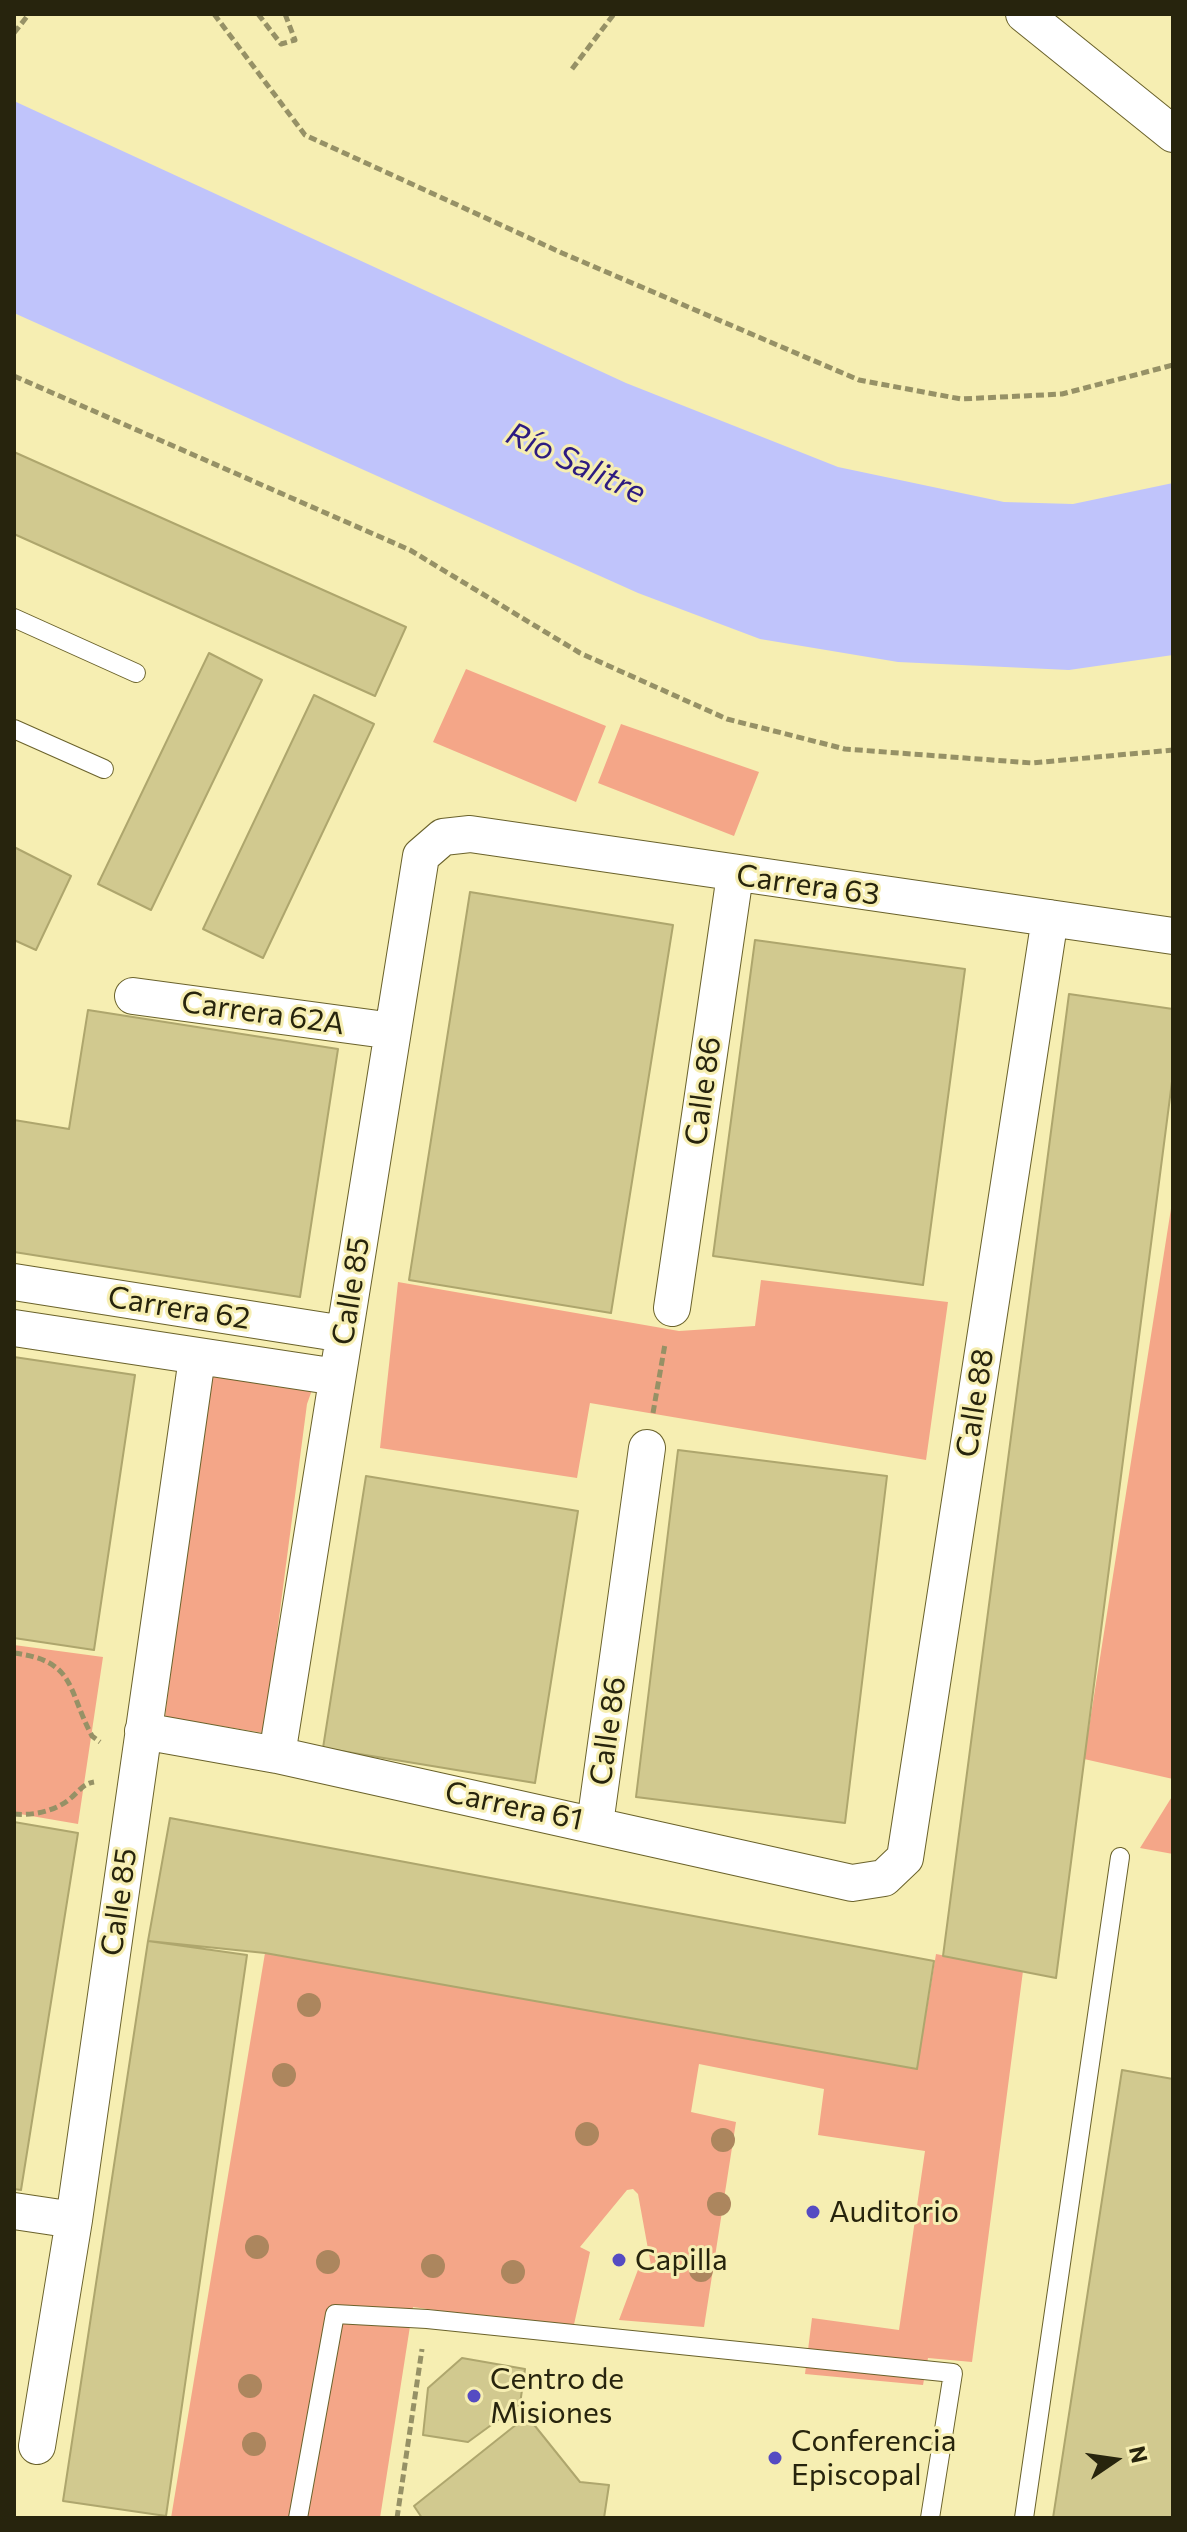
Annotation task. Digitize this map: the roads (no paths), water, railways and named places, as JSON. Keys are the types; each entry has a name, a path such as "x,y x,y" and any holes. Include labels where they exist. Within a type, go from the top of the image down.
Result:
{"street":[{"path":"1024,14 1173,134"},
{"name":"Carrera 63","path":"443,837 470,834 735,875 1173,936"},
{"name":"Calle 85","path":"277,1755 421,856 443,837"},
{"name":"Calle 86","path":"672,1308 735,875"},
{"name":"Calle 88","path":"884,1878 905,1858 1050,918"},
{"name":"Carrera 62A","path":"133,996 393,1031"},
{"name":"Carrera 62","path":"14,1282 344,1334"},
{"name":"Carrera 62","path":"14,1328 337,1377"},
{"name":"Calle 85","path":"37,2446 74,2220 197,1358"},
{"name":"Calle 86","path":"595,1824 647,1448"},
{"name":"Carrera 61","path":"143,1731 277,1755 852,1883 884,1878"},
{"path":"14,2211 74,2220"}],"lane":[{"path":"14,618 136,673"},
{"path":"14,729 104,769"},
{"path":"1024,2518 1120,1857"},
{"path":"298,2518 335,2314 427,2319 953,2373 930,2518"}],"water":[{"name":"Río Salitre","path":"14,101 626,383 838,467 1004,502 1073,504 1173,483 1173,655 1069,670 898,662 760,639 638,593 14,313"}],"place":[{"name":"Auditorio","path":"813,2212"},
{"name":"Capilla","path":"619,2260"},
{"name":"Centro de Misiones","path":"474,2396"},
{"name":"Conferencia Episcopal","path":"775,2458"}]}
